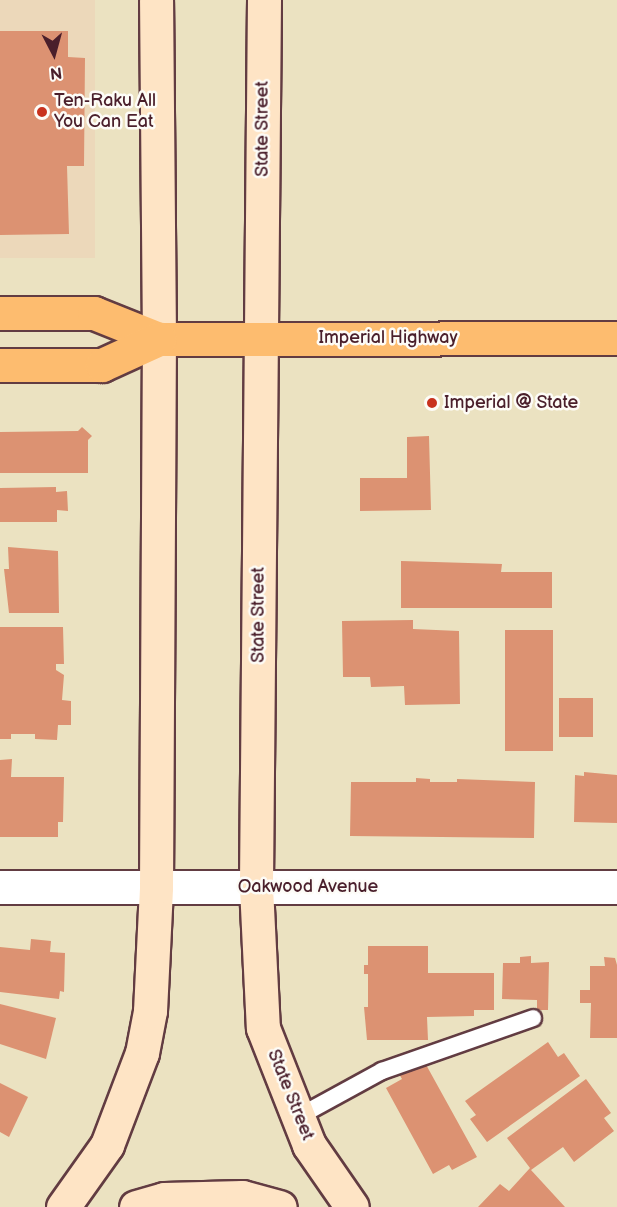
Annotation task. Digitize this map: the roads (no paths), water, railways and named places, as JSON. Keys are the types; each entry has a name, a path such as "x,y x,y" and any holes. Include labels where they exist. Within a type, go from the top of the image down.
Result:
{"main road":[{"path":"63,1207 107,1145 142,1053 150,1011 156,887 159,339 156,0"},
{"name":"State Street","path":"264,0 256,887 263,1028 309,1145 352,1207"},
{"name":"Imperial Highway","path":"0,313 94,313 159,339 617,338"},
{"name":"Imperial Highway","path":"0,366 102,365 159,339"},
{"path":"136,1207 164,1199 242,1197 280,1207"}],"street":[{"name":"Oakwood Avenue","path":"0,887 617,887"}],"lane":[{"path":"298,1116 382,1071 533,1018"}],"place":[{"name":"Ten-Raku All You Can Eat","path":"42,112"},
{"name":"Imperial @ State","path":"432,403"}]}
